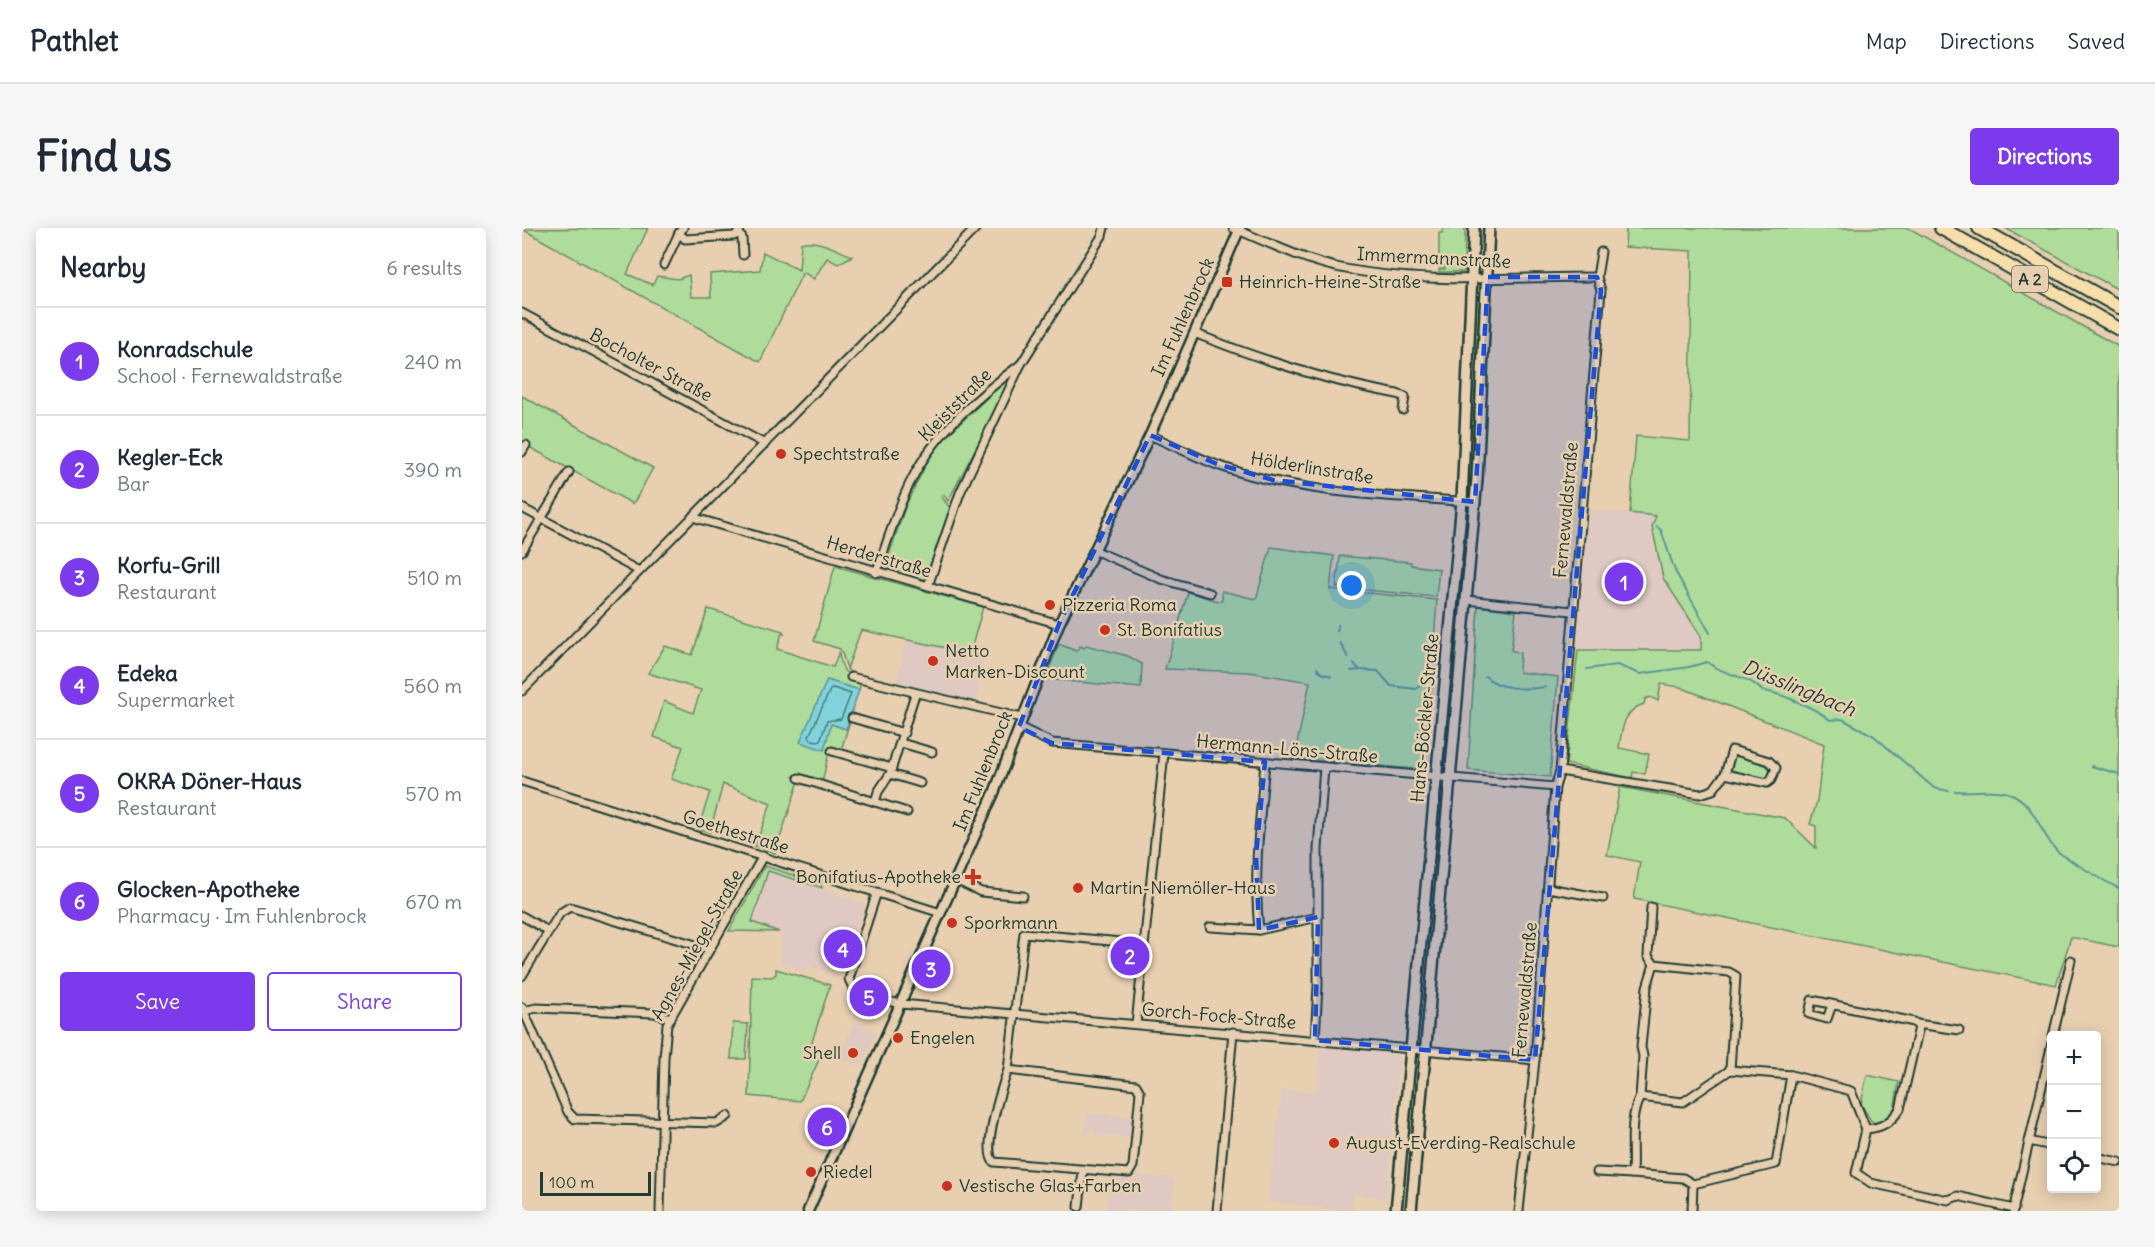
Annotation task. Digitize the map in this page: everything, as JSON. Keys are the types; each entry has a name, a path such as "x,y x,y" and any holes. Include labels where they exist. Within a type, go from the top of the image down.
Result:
{"highway":[{"name":"A 2","path":"1941,228 2119,329"},
{"name":"A 2","path":"1979,228 2119,308"}],"main road":[{"name":"Hans-Böckler-Straße","path":"1396,1211 1462,501 1474,278 1474,228"},
{"name":"Hans-Böckler-Straße","path":"1411,1211 1475,502 1489,228"}],"street":[{"path":"522,690 976,228"},
{"name":"Kleiststraße","path":"927,586 960,493 1021,364 1104,228"},
{"name":"Immermannstraße","path":"1238,229 1304,257 1336,267 1397,275 1474,278 1597,277"},
{"name":"Im Fuhlenbrock","path":"808,1211 997,787 1059,624 1150,435 1238,229"},
{"path":"681,231 685,238 739,231 742,238 743,255"},
{"path":"663,265 681,231"},
{"name":"Fernewaldstraße","path":"1519,1211 1535,1060 1555,787 1560,771 1601,290 1597,277 1601,252"},
{"name":"Bocholter Straße","path":"522,313 765,444"},
{"path":"1194,333 1289,369 1342,384 1397,394 1405,397 1403,410"},
{"name":"Kleiststraße","path":"876,573 912,478 930,449 958,419 1021,364"},
{"name":"Hölderlinstraße","path":"1150,435 1216,464 1273,480 1347,491 1475,502"},
{"path":"522,551 569,472"},
{"path":"522,508 639,571"},
{"name":"Herderstraße","path":"692,517 876,573 1059,624"},
{"path":"1096,551 1161,579 1210,593"},
{"path":"1467,600 1572,611"},
{"path":"851,677 1022,718"},
{"path":"875,802 891,771 915,694"},
{"path":"852,718 904,733"},
{"name":"Hermann-Löns-Straße","path":"1019,727 1052,743 1555,787"},
{"path":"901,742 932,752"},
{"path":"1560,771 1700,794 1713,790 1725,774 1732,750 1769,761 1776,768 1771,780 1767,783 1725,774"},
{"path":"832,751 920,783"},
{"path":"1136,1024 1164,753"},
{"path":"1259,930 1255,896 1256,855 1265,762"},
{"path":"1315,1040 1318,986 1318,849 1324,767"},
{"path":"799,778 907,812"},
{"name":"Goethestraße","path":"522,781 941,913"},
{"name":"Agnes-Miegel-Straße","path":"660,1211 665,1041 671,1018 763,856"},
{"path":"956,880 981,892 1023,896"},
{"path":"1548,888 1603,898"},
{"path":"877,892 850,984 882,999 901,1004"},
{"path":"522,976 563,909 570,906 709,949"},
{"path":"1651,907 1648,956 1654,964 1729,972 1736,976 1730,1070"},
{"path":"522,916 548,931"},
{"path":"1210,927 1259,930 1318,917"},
{"path":"1008,1070 1132,1083 1139,1088 1132,1170 1125,1174 1083,1171 999,1163 990,1159 994,1117 1008,1070 1024,933 1143,944"},
{"path":"2054,1031 2071,960"},
{"path":"1632,1174 1633,1136 1640,1096 1643,1056 1641,1047 1647,987 1654,964"},
{"name":"Gorch-Fock-Straße","path":"901,1004 1535,1060"},
{"path":"1832,1005 1917,1024 1924,1023 1959,1030"},
{"path":"671,1018 642,1012 523,1009 568,1112 575,1119 717,1123 728,1116"},
{"path":"1866,1128 1877,1128 1892,1120 1900,1109 1919,1033 1917,1024"},
{"path":"1217,1211 1233,1032"},
{"path":"1640,1096 1683,1102 1730,1070 1791,1075 1851,1091 1866,1128 1856,1173 1870,1183 1948,1200 1958,1196 2013,1210 2047,1064"},
{"path":"1597,1172 1683,1178 1693,1184 1776,1164 1791,1075"},
{"path":"2029,1141 2047,1145"},
{"path":"2101,1158 2119,1162"},
{"path":"1079,1207 1083,1171"},
{"path":"1692,1211 1693,1184"}],"highlighted area":[{"path":"1488,277 1597,277 1601,290 1535,1060 1315,1040 1318,917 1259,930 1256,855 1265,762 1052,743 1019,727 1059,624 1150,435 1217,464 1273,480 1475,502"}],"shaded area":[{"path":"1589,509 1656,516 1663,578 1702,636 1701,650 1576,649"},
{"path":"907,639 970,652 971,648 986,651 976,703 896,686"},
{"path":"768,871 865,904 842,977 809,965 804,971 782,964 780,932 752,922"},
{"path":"854,1022 876,1033 860,1066 839,1057"},
{"name":"August-Everding-Realschule","path":"1320,1046 1394,1052 1399,1060 1387,1199 1354,1194 1352,1211 1268,1202 1282,1089 1316,1092"},
{"path":"1086,1112 1133,1117 1131,1138 1095,1136 1096,1130 1089,1129 1088,1136 1085,1135"},
{"path":"1136,1175 1174,1178 1172,1211 1106,1210 1109,1177 1136,1180"}],"green space":[{"path":"648,228 627,274 653,285 657,276 678,279 689,275 691,297 711,297 710,274 760,270 763,252 799,270 801,243 820,243 852,256 838,264 827,258 814,279 803,272 760,362 522,229"},
{"path":"1443,228 1465,228 1464,272 1439,272 1439,269 1445,269 1445,264 1439,264 1439,233 1442,233"},
{"path":"1626,228 1909,228 2119,347 2119,947 2071,937 2056,985 1634,899 1640,862 1607,855 1620,787 1785,818 1816,848 1816,826 1810,824 1817,801 1824,744 1680,687 1661,684 1658,701 1650,697 1645,699 1644,704 1628,716 1621,734 1619,748 1649,754 1645,774 1633,772 1632,778 1566,764 1578,650 1701,650 1701,636 1663,578 1652,526 1656,516 1630,513 1636,436 1690,441 1692,251 1625,247"},
{"path":"2005,228 2119,228 2119,290"},
{"path":"1479,281 1483,282 1474,492 1465,491 1476,285"},
{"path":"1007,379 1011,381 948,501 944,495 941,496 950,508 925,581 884,570 906,505 934,448"},
{"path":"522,396 653,468 633,504 522,443"},
{"path":"1466,505 1471,506 1463,613 1454,612"},
{"path":"1271,547 1334,556 1330,589 1437,600 1425,770 1294,758 1310,682 1249,672 1165,669 1188,592 1218,601 1222,600 1222,591 1256,599"},
{"path":"1340,556 1411,562 1411,565 1439,569 1436,597 1336,587"},
{"path":"835,566 983,607 970,653 861,630 847,668 840,649 814,641"},
{"path":"1478,606 1516,611 1511,650 1520,653 1519,672 1558,677 1550,777 1468,770"},
{"path":"708,609 783,631 784,634 782,633 777,649 833,667 839,652 845,671 861,682 859,690 827,680 831,724 846,729 850,721 841,750 830,747 822,783 798,774 793,777 799,781 775,853 755,846 771,803 723,784 710,832 698,829 710,792 671,779 683,747 654,737 664,701 693,713 701,690 648,673 665,646 692,655"},
{"path":"1059,644 1076,651 1080,646 1084,648 1086,645 1128,656 1142,664 1141,688 1045,679"},
{"path":"850,672 863,676 862,680 855,676"},
{"path":"1739,754 1768,763 1772,769 1769,778 1766,780 1729,772 1732,756"},
{"path":"765,866 821,884 822,888 768,871 752,922 779,932 729,931"},
{"path":"776,969 830,985 811,1045 823,1051 800,1101 749,1096 752,976 772,977 776,974"},
{"path":"733,1023 748,1024 746,1059 731,1059"},
{"path":"1867,1075 1899,1082 1894,1110 1879,1124 1871,1121 1861,1104"}],"water":[{"path":"827,680 859,690 846,729 831,724 824,750 800,742"}],"waterway":[{"path":"1656,526 1661,530 1675,571 1710,633"},
{"name":"Düsslingbach","path":"1337,631 1338,625"},
{"name":"Düsslingbach","path":"1340,643 1348,657"},
{"name":"Düsslingbach","path":"1587,669 1617,665 1640,674 1707,662 1713,667 1744,678 1762,691 1797,702 1830,720 1842,719 1874,736 1934,788 1949,791"},
{"name":"Düsslingbach","path":"1354,664 1360,670 1378,671 1391,686 1416,689 1423,683 1426,670"},
{"path":"1317,668 1321,673 1331,676"},
{"name":"Düsslingbach","path":"1351,671 1360,670"},
{"name":"Düsslingbach","path":"1485,676 1498,684 1522,689 1545,687"},
{"path":"2091,766 2119,774"},
{"name":"Düsslingbach","path":"1955,791 1993,791 2014,795 2033,813 2056,850 2119,888"}],"place":[{"name":"Heinrich-Heine-Straße","path":"1227,282"},
{"name":"Spechtstraße","path":"781,454"},
{"name":"Konradschule","path":"1624,582"},
{"name":"Pizzeria Roma","path":"1050,605"},
{"name":"St. Bonifatius","path":"1105,630"},
{"name":"Netto Marken-Discount","path":"933,661"},
{"name":"Bonifatius-Apotheke","path":"973,877"},
{"name":"Martin-Niemöller-Haus","path":"1078,888"},
{"name":"Sporkmann","path":"952,923"},
{"name":"Edeka","path":"843,949"},
{"name":"Kegler-Eck","path":"1130,956"},
{"name":"Korfu-Grill","path":"931,969"},
{"name":"OKRA Döner-Haus","path":"869,997"},
{"name":"Engelen","path":"898,1038"},
{"name":"Shell","path":"853,1053"},
{"name":"Glocken-Apotheke","path":"827,1127"},
{"name":"August-Everding-Realschule","path":"1334,1143"},
{"name":"Riedel","path":"811,1172"},
{"name":"Vestische Glas+Farben","path":"947,1186"}]}
